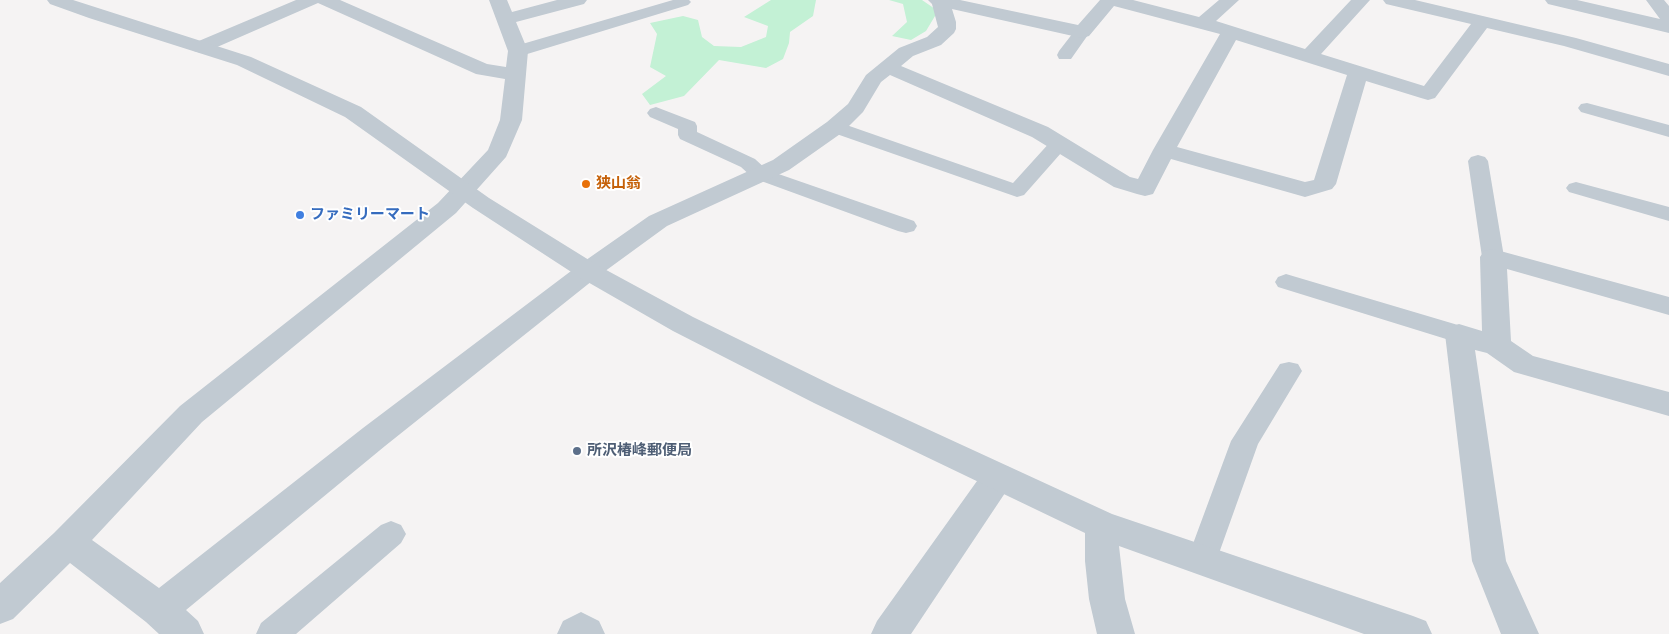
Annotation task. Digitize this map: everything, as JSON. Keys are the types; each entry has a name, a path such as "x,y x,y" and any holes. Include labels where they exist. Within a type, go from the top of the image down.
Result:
{"street":[{"path":"56,0 244,61 353,112 480,203 588,271 683,324 825,395 998,477 1102,525 1413,634"},
{"path":"201,47 311,0"},
{"path":"325,0 483,70 517,74"},
{"path":"0,607 66,544 191,414 447,208 498,152 511,120 518,51 501,10 578,0"},
{"path":"938,0 1082,32 1110,0 1203,23 1428,94 1482,21"},
{"path":"160,610 374,438 588,271 658,221 781,165 836,127 856,108 873,79 906,52 934,41 947,29 947,22 938,0"},
{"path":"1203,23 1230,0"},
{"path":"1309,56 1362,0"},
{"path":"1392,0 1569,42 1669,70"},
{"path":"1554,0 1669,27"},
{"path":"1655,0 1669,19"},
{"path":"1569,42 1577,5"},
{"path":"887,67 1022,124 1122,182 1145,189 1164,150 1231,32"},
{"path":"1164,150 1305,190 1324,184 1358,72"},
{"path":"1498,346 1492,258 1669,306"},
{"path":"1520,634 1489,561 1459,334 1498,346 1524,364 1669,404"},
{"path":"890,634 998,477"},
{"path":"1102,525 1102,561 1107,599 1116,634"},
{"path":"66,544 83,553 160,610 185,634"},
{"path":"576,634 581,630 586,634"}],"lane":[{"path":"518,51 683,2"},
{"path":"1064,55 1082,32"},
{"path":"1588,108 1669,131"},
{"path":"656,113 688,126 687,135 748,163 760,174 906,226"},
{"path":"836,127 1017,191 1059,144"},
{"path":"1478,161 1492,258"},
{"path":"1576,188 1669,214"},
{"path":"1286,282 1459,334"},
{"path":"1202,560 1245,441 1290,371"},
{"path":"272,634 391,534"}],"green space":[{"path":"771,0 816,0 813,16 790,32 789,43 783,59 766,68 719,60 684,96 650,105 642,94 666,76 650,67 657,34 650,23 683,16 698,20 702,37 714,46 741,47 766,37 768,26 744,17"},
{"path":"889,0 922,0 938,11 926,31 911,40 892,36 907,22 903,4"}],"place":[{"name":"狭山翁","path":"586,184"},
{"name":"ファミリーマート","path":"300,215"},
{"name":"所沢椿峰郵便局","path":"577,451"}]}
